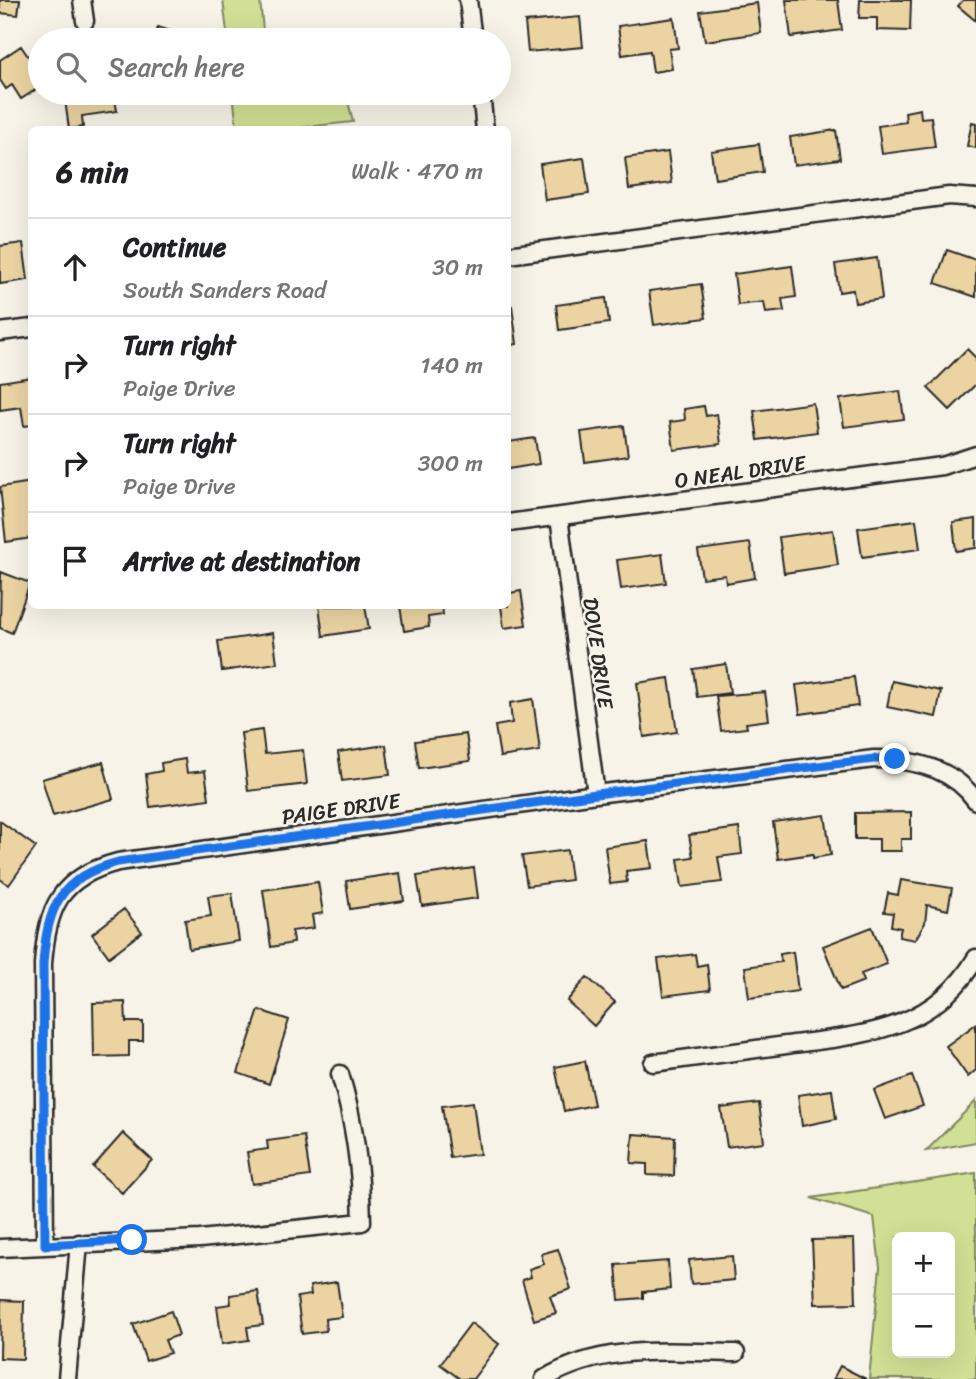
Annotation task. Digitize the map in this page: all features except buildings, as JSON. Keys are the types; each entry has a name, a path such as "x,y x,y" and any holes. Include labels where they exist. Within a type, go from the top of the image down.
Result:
{"street":[{"path":"82,0 85,21"},
{"path":"468,0 472,28"},
{"path":"482,105 485,126"},
{"path":"511,256 949,196 976,198"},
{"path":"0,332 28,328"},
{"name":"O NEAL DRIVE","path":"511,523 942,466 976,455"},
{"name":"DOVE DRIVE","path":"559,517 596,794"},
{"name":"PAIGE DRIVE","path":"45,1245 45,933 52,911 64,891 81,875 118,862 596,794 874,759 917,762 941,771 974,792"},
{"path":"653,1063 882,1031 928,1010 949,993 976,958"},
{"path":"0,1248 240,1236 362,1222 361,1175 355,1124 340,1074"},
{"path":"66,1379 79,1243"},
{"path":"544,1379 567,1365 599,1355 651,1351 736,1353"}],"green space":[{"path":"223,0 260,0 263,28 226,28"},
{"path":"234,105 349,105 353,122 315,126 237,126"},
{"path":"976,1101 976,1142 926,1151"},
{"path":"976,1173 976,1379 869,1379 880,1267 874,1217 811,1198"}],"route":[{"path":"132,1240 45,1245 45,933 52,911 64,891 81,875 118,862 596,794 874,759 895,759"}]}
